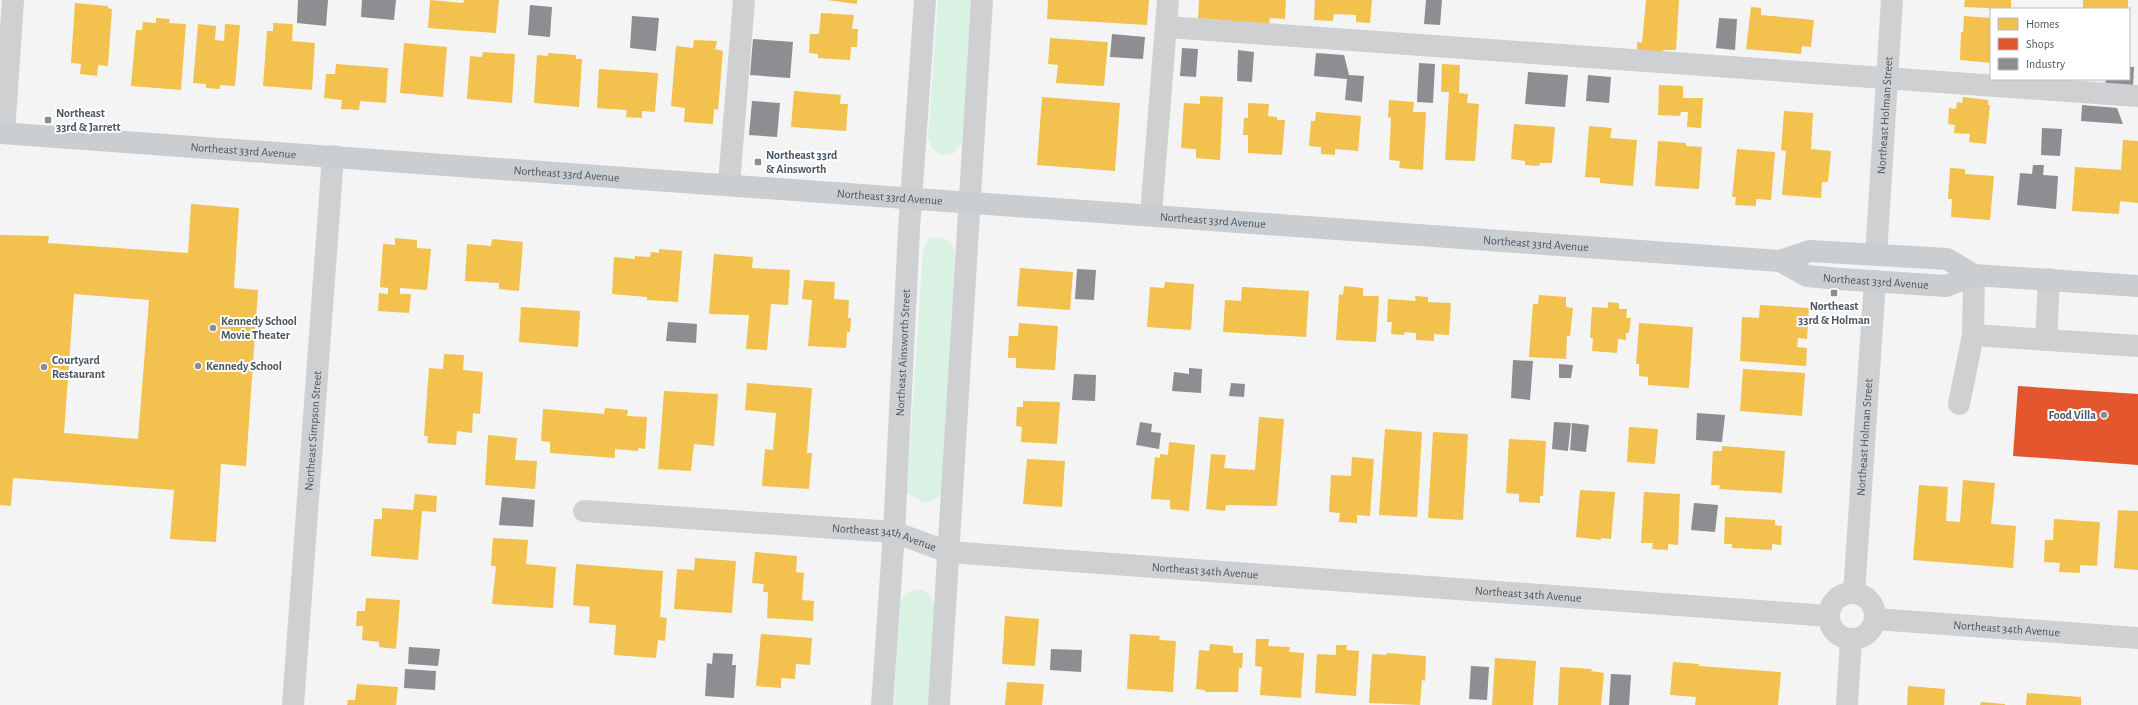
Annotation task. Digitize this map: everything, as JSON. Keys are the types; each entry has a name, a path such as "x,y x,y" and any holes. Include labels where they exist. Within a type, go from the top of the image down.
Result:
{"main road":[{"name":"Northeast 33rd Avenue","path":"2,133 1152,214 1780,261 1810,251 1947,259 1974,275"},
{"name":"Northeast 33rd Avenue","path":"1780,261 1807,276 1946,286 1974,275 2138,286"}],"street":[{"path":"2,133 13,0"},
{"path":"729,184 744,0 737,0"},
{"name":"Northeast Ainsworth Street","path":"882,705 894,532 912,197 925,0"},
{"path":"939,705 982,0"},
{"path":"1152,214 1168,0"},
{"name":"Northeast Holman Street","path":"1876,255 1892,0"},
{"path":"1167,27 2138,96"},
{"name":"Northeast Simpson Street","path":"292,705 333,156"},
{"path":"1959,404 1973,335 1974,275"},
{"path":"2046,340 2049,280"},
{"name":"Northeast Holman Street","path":"1854,593 1875,281"},
{"path":"1973,335 2138,346"},
{"name":"Northeast 34th Avenue","path":"584,511 894,532 948,552 1829,616"},
{"path":"1854,593 1869,600 1874,607 1875,619 1873,627 1865,636 1851,640 1845,639 1835,633 1829,623 1829,616 1833,603 1837,598 1844,594 1854,593"},
{"name":"Northeast 34th Avenue","path":"1875,619 2138,638"},
{"path":"1847,705 1851,640"}],"green space":[{"path":"938,0 971,0 962,141 953,154 941,155 932,148 928,138"},
{"path":"941,237 951,243 955,253 941,496 925,503 907,493 923,249 929,238"},
{"path":"914,589 922,590 928,594 935,607 928,705 894,705 900,602 905,595"}],"building: Homes":[{"path":"430,0 463,3 464,0 499,0 496,33 428,28"},
{"path":"827,0 857,0 857,4"},
{"path":"1048,0 1149,0 1147,25 1047,19"},
{"path":"1199,0 1286,0 1285,19 1270,18 1269,24 1198,18"},
{"path":"1315,0 1372,0 1370,23 1356,22 1356,15 1334,14 1333,21 1314,20"},
{"path":"1646,0 1679,0 1676,50 1663,50 1663,55 1637,53 1637,42 1642,43"},
{"path":"1965,0 2011,0 2011,8 1964,7"},
{"path":"2083,0 2128,0 2128,8 2083,8"},
{"path":"75,3 108,6 108,8 112,9 108,66 98,65 97,76 80,74 81,64 71,63"},
{"path":"1751,7 1761,8 1761,15 1814,20 1811,47 1802,46 1801,54 1746,49"},
{"path":"821,13 854,15 852,29 858,29 857,47 851,47 850,60 818,58 818,54 809,53 810,34 819,34"},
{"path":"1964,16 1990,18 1990,63 1960,60 1961,32 1963,32"},
{"path":"156,18 170,19 169,23 186,24 181,90 131,86 136,30 142,30 143,22 156,23"},
{"path":"273,23 293,24 292,41 315,43 312,90 263,86 267,31 273,31"},
{"path":"198,24 216,26 215,40 224,41 225,24 240,25 235,86 220,85 220,89 206,88 206,84 193,83"},
{"path":"1050,38 1108,42 1104,86 1056,83 1058,65 1048,64"},
{"path":"694,40 717,41 715,49 723,51 718,110 714,109 713,124 684,122 685,108 671,106 676,46 693,48"},
{"path":"404,43 447,47 443,97 400,93"},
{"path":"483,52 515,54 512,103 467,99 470,56 482,57"},
{"path":"548,53 576,55 576,59 582,59 579,107 534,103 537,55 548,56"},
{"path":"336,64 388,68 386,103 360,101 359,110 341,109 342,100 324,98 326,74 335,74"},
{"path":"1442,64 1460,65 1459,93 1468,94 1467,103 1479,104 1475,161 1445,160 1449,92 1441,92"},
{"path":"599,69 658,73 655,112 642,111 642,118 626,117 627,110 597,108"},
{"path":"1659,85 1683,86 1683,98 1703,98 1701,128 1687,127 1688,112 1681,112 1680,116 1658,115"},
{"path":"794,91 841,95 840,104 848,104 846,131 791,127"},
{"path":"1200,96 1223,97 1220,160 1196,158 1196,149 1181,148 1184,103 1200,104"},
{"path":"1042,97 1120,103 1115,171 1037,165"},
{"path":"1963,97 1988,100 1988,105 1990,105 1986,144 1969,142 1970,134 1954,133 1955,125 1948,124 1949,108 1956,109 1957,102 1962,103"},
{"path":"1389,100 1414,102 1413,112 1426,112 1423,170 1399,168 1400,161 1389,160 1391,118 1388,117"},
{"path":"1248,103 1269,104 1268,116 1277,117 1277,120 1285,120 1282,155 1248,153 1248,135 1243,135 1244,118 1248,118"},
{"path":"1784,111 1813,113 1811,149 1831,151 1828,182 1822,182 1821,198 1782,195 1786,151 1781,150"},
{"path":"1316,112 1361,116 1358,151 1335,149 1335,155 1321,154 1321,147 1309,146 1311,121 1315,121"},
{"path":"1514,124 1555,127 1552,163 1540,163 1539,166 1525,165 1525,161 1511,159"},
{"path":"1589,126 1612,128 1610,138 1637,140 1633,186 1600,183 1600,178 1585,177"},
{"path":"2123,140 2138,141 2138,203 2120,201 2119,214 2072,211 2075,167 2121,170"},
{"path":"1658,141 1686,143 1686,146 1702,147 1699,189 1655,186"},
{"path":"1737,149 1775,152 1771,200 1756,199 1756,206 1735,205 1736,197 1732,197"},
{"path":"1950,168 1965,169 1965,174 1994,176 1990,220 1951,217 1952,199 1948,199"},
{"name":"Kennedy School","path":"191,204 239,208 234,288 258,290 246,466 221,464 216,542 170,539 174,490 13,478 11,506 0,505 0,235 49,236 48,243 188,253","holes":["74,294 149,300 138,439 64,433"]},
{"path":"395,238 417,240 417,248 431,249 427,290 400,288 400,294 411,294 409,313 378,311 379,293 388,294 388,288 380,287 383,244 395,245"},
{"path":"492,239 523,242 519,291 499,289 499,283 465,281 467,244 491,246"},
{"path":"659,249 682,251 678,302 647,300 647,297 612,294 614,257 635,259 635,256 650,257 651,252 659,253"},
{"path":"714,254 753,257 752,268 790,270 788,305 771,304 767,350 746,349 749,315 709,314"},
{"path":"1020,268 1073,272 1070,310 1017,306"},
{"path":"804,280 835,282 834,299 849,300 848,318 851,318 850,332 847,332 846,348 808,346 812,300 802,299"},
{"path":"1165,282 1194,284 1191,330 1147,327 1150,287 1164,288"},
{"path":"1344,286 1363,288 1363,296 1379,296 1376,342 1336,340 1339,294 1343,295"},
{"path":"1242,287 1309,291 1306,337 1223,332 1225,300 1241,301"},
{"path":"1539,295 1566,297 1566,307 1573,308 1570,336 1567,336 1566,359 1529,357 1533,304 1538,304"},
{"path":"1415,296 1428,297 1428,302 1451,303 1449,335 1434,334 1434,341 1416,340 1416,333 1405,332 1404,335 1391,334 1392,322 1387,322 1388,299 1416,301"},
{"path":"1608,302 1619,303 1619,309 1627,309 1626,318 1631,318 1629,333 1626,333 1626,340 1618,339 1617,353 1592,351 1593,338 1590,338 1592,307 1608,308"},
{"path":"1760,305 1809,308 1807,339 1798,338 1797,347 1807,348 1806,366 1740,361 1742,317 1759,318"},
{"path":"521,307 580,311 578,347 519,342"},
{"path":"1019,323 1058,326 1055,370 1016,368 1016,358 1008,358 1009,336 1018,336"},
{"path":"1639,323 1693,327 1689,388 1648,385 1648,377 1639,376 1639,364 1636,364"},
{"path":"444,354 464,355 463,370 483,372 480,414 473,413 472,433 457,431 456,445 427,443 428,436 424,436 429,368 443,369"},
{"path":"1743,369 1805,373 1802,416 1740,411"},
{"path":"747,383 812,388 807,453 812,453 809,489 762,486 765,449 773,450 776,413 745,410"},
{"path":"664,391 718,394 714,446 694,444 691,471 658,469"},
{"path":"1023,401 1060,402 1057,444 1021,442 1022,427 1016,426 1017,407 1023,407"},
{"path":"605,408 628,410 627,416 647,417 645,449 638,448 638,451 615,449 615,458 550,453 550,442 541,441 543,409 604,414"},
{"path":"1259,417 1284,419 1277,506 1226,505 1225,511 1206,509 1211,454 1226,455 1224,468 1255,470"},
{"path":"1629,427 1658,429 1655,464 1627,462"},
{"path":"1385,429 1422,432 1417,517 1379,515"},
{"path":"1433,432 1468,434 1463,520 1428,518"},
{"path":"488,435 517,438 515,460 537,461 535,489 485,485"},
{"path":"1509,439 1546,441 1543,496 1540,496 1540,503 1519,502 1519,494 1506,493"},
{"path":"1169,442 1195,445 1189,511 1170,509 1170,500 1151,499 1155,457 1160,458 1160,454 1168,455"},
{"path":"1722,446 1785,451 1782,493 1719,489 1720,485 1711,485 1713,451 1722,451"},
{"path":"1352,457 1374,459 1370,516 1357,515 1357,523 1339,522 1340,513 1329,512 1331,475 1351,476"},
{"path":"1027,459 1065,461 1062,507 1023,504"},
{"path":"1963,480 1995,483 1991,524 2016,526 2013,568 1913,560 1919,485 1948,487 1946,521 1960,522"},
{"path":"1580,490 1615,492 1611,539 1601,538 1601,540 1576,537"},
{"path":"1644,492 1680,494 1678,545 1668,544 1668,550 1652,549 1653,543 1641,543"},
{"path":"415,494 437,496 436,512 422,511 418,560 371,556 374,519 382,519 382,508 413,510"},
{"path":"2118,510 2138,511 2138,570 2114,568"},
{"path":"1725,517 1775,520 1775,525 1782,526 1781,545 1772,544 1772,550 1732,548 1732,544 1724,544"},
{"path":"2054,519 2100,522 2097,566 2080,565 2080,573 2059,572 2060,563 2044,562 2045,540 2053,540"},
{"path":"493,538 528,540 526,564 556,567 553,608 492,604 496,566 491,566"},
{"path":"755,552 797,556 796,572 804,573 802,600 814,601 813,621 767,618 768,592 763,592 764,584 752,583"},
{"path":"695,558 736,561 732,613 674,609 677,569 694,570"},
{"path":"576,564 663,571 660,617 667,618 665,641 658,640 656,658 614,655 616,625 589,623 590,607 573,605"},
{"path":"366,598 400,600 396,649 379,647 379,642 362,640 363,626 356,626 357,611 365,611"},
{"path":"1005,616 1039,619 1035,666 1002,664"},
{"path":"761,634 812,638 810,665 796,664 795,679 781,678 781,688 756,686"},
{"path":"1130,634 1160,636 1159,640 1176,641 1173,692 1127,689"},
{"path":"1256,639 1269,639 1268,646 1290,647 1289,652 1304,653 1301,698 1260,695 1262,667 1255,666"},
{"path":"1210,644 1233,646 1233,653 1243,653 1242,668 1239,668 1238,692 1205,692 1205,690 1196,689 1199,650 1209,651"},
{"path":"1336,645 1347,645 1346,650 1359,651 1356,696 1315,693 1317,654 1336,655"},
{"path":"1387,653 1426,656 1425,681 1422,680 1420,705 1369,703 1372,654 1386,655"},
{"path":"1495,658 1536,661 1533,705 1492,705"},
{"path":"1673,662 1699,664 1699,666 1781,672 1778,705 1695,705 1696,697 1670,695"},
{"path":"1560,667 1592,669 1591,671 1604,673 1601,705 1558,705"},
{"path":"1007,682 1044,684 1042,705 1005,705"},
{"path":"357,684 398,687 396,705 347,705 348,700 355,700"},
{"path":"1908,686 1945,689 1944,705 1907,705"},
{"path":"2027,693 2081,697 2081,705 2026,705"},
{"path":"1981,702 2005,704 2005,705 1980,705"}],"building: Shops":[{"path":"2018,386 2138,394 2138,465 2013,456"}],"building: Industry":[{"path":"298,0 328,0 326,26 297,23"},
{"path":"362,0 396,0 394,20 361,17"},
{"path":"1426,0 1442,0 1440,25 1424,24"},
{"path":"530,5 552,7 550,37 528,35"},
{"path":"632,16 659,18 656,51 630,48"},
{"path":"1719,18 1737,19 1735,50 1716,48"},
{"path":"1112,34 1145,37 1143,59 1110,57"},
{"path":"753,39 793,42 790,78 750,75"},
{"path":"1182,48 1198,49 1196,77 1180,76"},
{"path":"1238,50 1254,52 1252,82 1237,81"},
{"path":"1316,53 1344,55 1349,75 1364,76 1362,102 1345,100 1347,79 1314,76"},
{"path":"1419,63 1435,64 1433,103 1417,102"},
{"path":"2130,67 2134,67 2133,86 2105,84 2106,80 2130,80"},
{"path":"1528,72 1568,75 1565,107 1525,104"},
{"path":"1588,75 1611,77 1609,103 1586,101"},
{"path":"752,101 780,103 777,137 749,135"},
{"path":"2082,105 2117,108 2123,124 2081,121"},
{"path":"2042,128 2062,129 2060,156 2041,155"},
{"path":"2033,165 2044,165 2043,175 2058,176 2056,209 2017,205 2020,173 2032,174"},
{"path":"1077,269 1096,270 1094,300 1075,299"},
{"path":"668,322 697,324 696,343 666,341"},
{"path":"1513,360 1533,361 1530,400 1511,398"},
{"path":"1559,364 1573,365 1571,378 1559,378"},
{"path":"1189,368 1202,369 1201,393 1172,391 1174,372 1189,374"},
{"path":"1074,374 1096,375 1095,401 1072,400"},
{"path":"1231,383 1245,384 1244,397 1229,396"},
{"path":"1697,413 1725,415 1722,442 1696,440"},
{"path":"1140,422 1152,424 1151,432 1161,433 1159,449 1136,445"},
{"path":"1554,422 1571,423 1568,451 1552,449"},
{"path":"1572,423 1589,425 1586,452 1570,450"},
{"path":"502,497 535,500 533,527 499,525"},
{"path":"1694,503 1718,505 1715,532 1691,530"},
{"path":"409,647 440,649 438,666 408,664"},
{"path":"1051,649 1082,650 1081,672 1050,670"},
{"path":"713,653 733,654 732,665 736,665 734,698 705,696 707,663 712,664"},
{"path":"1471,666 1489,667 1487,700 1469,699"},
{"path":"405,669 436,671 435,690 404,688"},
{"path":"1611,674 1631,675 1629,705 1609,705"}],"place":[{"name":"Northeast 33rd & Jarrett","path":"48,120"},
{"name":"Northeast 33rd & Ainsworth","path":"758,162"},
{"name":"Northeast 33rd & Holman","path":"1834,293"},
{"name":"Kennedy School Movie Theater","path":"213,328"},
{"name":"Kennedy School","path":"198,366"},
{"name":"Courtyard Restaurant","path":"44,367"},
{"name":"Food Villa","path":"2104,415"}]}
